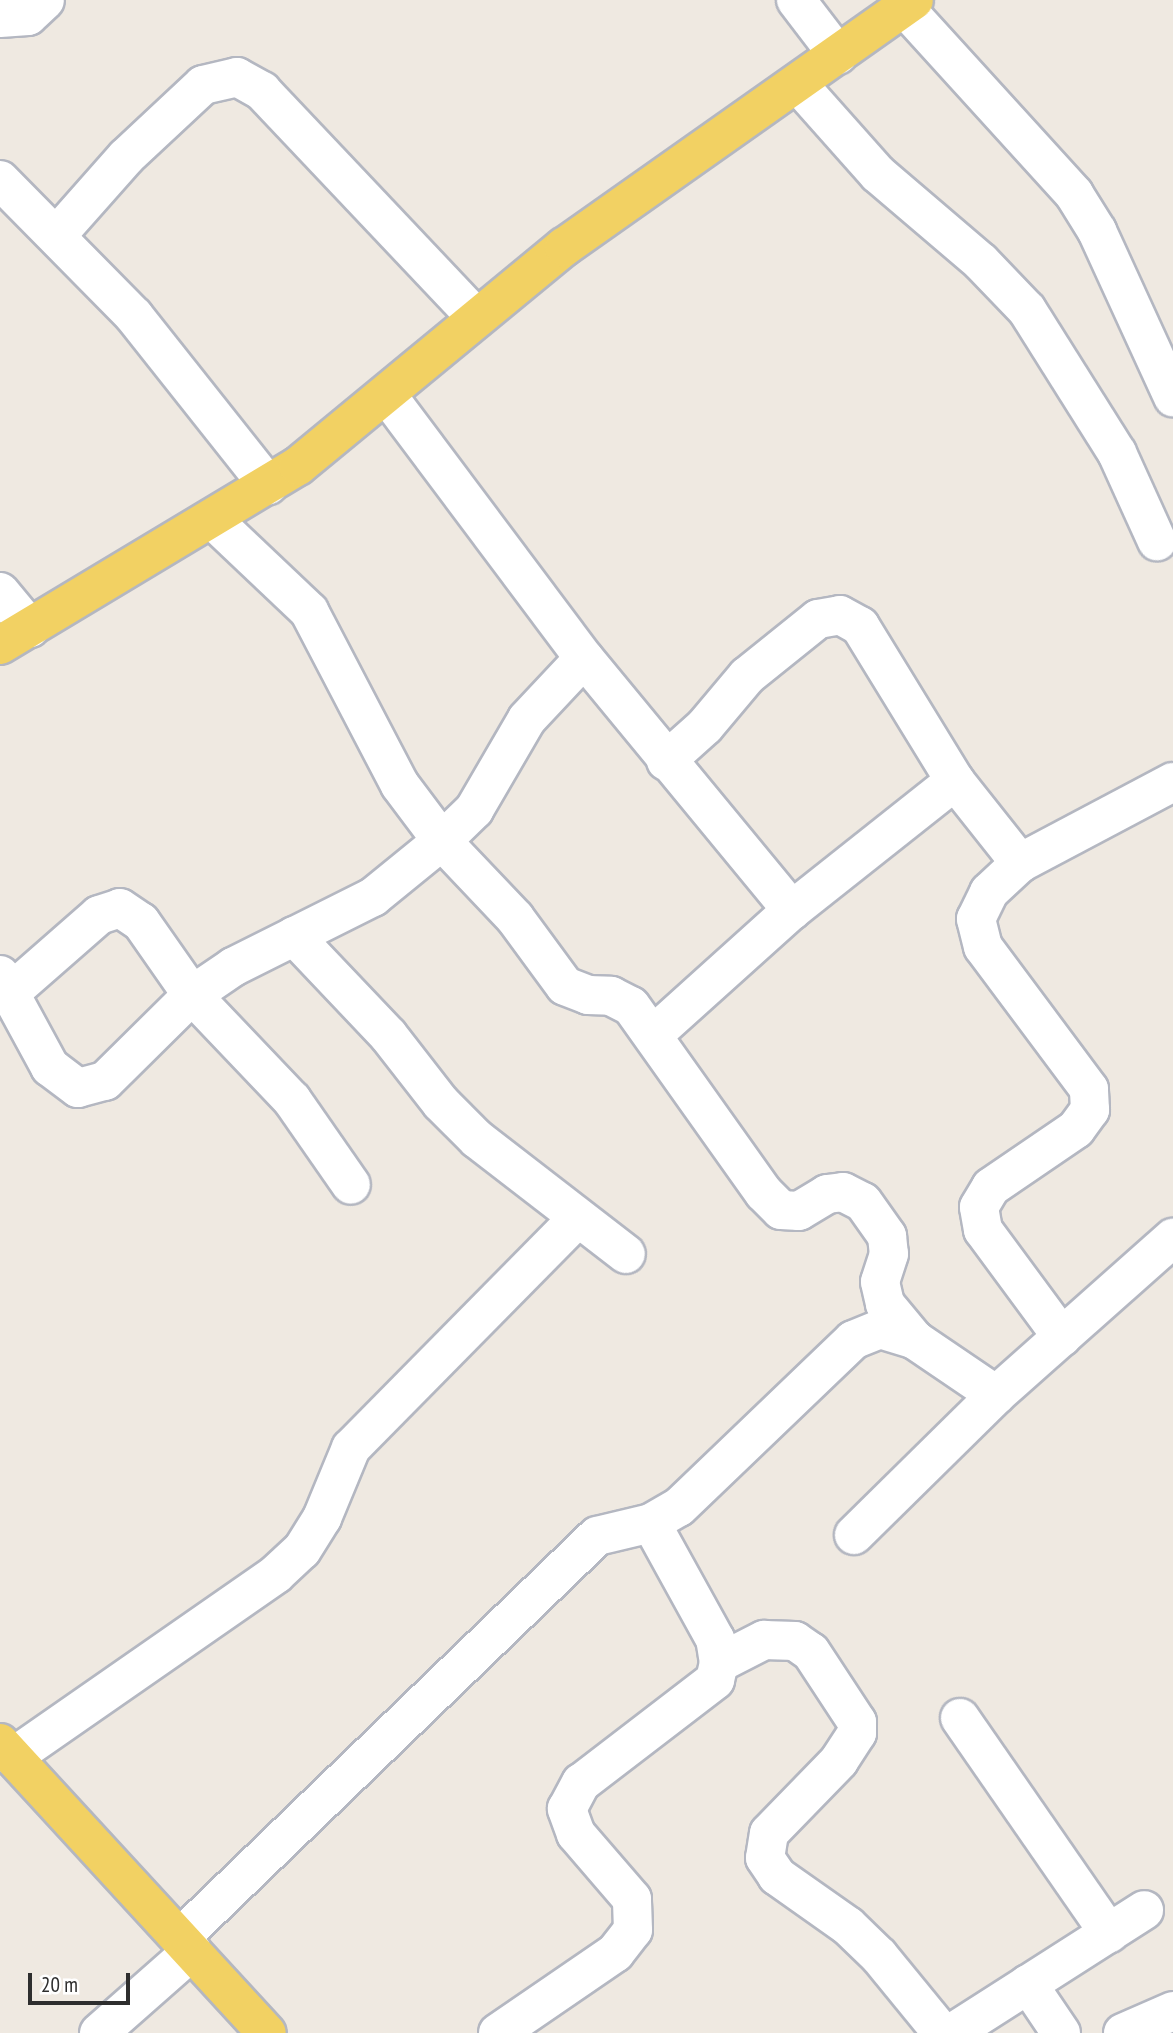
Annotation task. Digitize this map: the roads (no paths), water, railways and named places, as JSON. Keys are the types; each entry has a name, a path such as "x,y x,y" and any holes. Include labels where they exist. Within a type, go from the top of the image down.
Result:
{"main road":[{"path":"15,636 268,485 387,395 476,317 564,247 909,4"},
{"path":"7,1750 267,2033"}],"street":[{"path":"0,18 29,16 45,0"},
{"path":"796,0 838,55"},
{"path":"909,4 1074,194 1097,231 1173,397"},
{"path":"57,235 126,158 203,85 237,77 262,91 476,317"},
{"path":"798,84 878,174 981,262 1027,310 1117,453 1157,541"},
{"path":"0,180 134,316 268,485"},
{"path":"387,395 584,658 666,761 792,910"},
{"path":"212,519 309,611 400,785 442,841 515,918 565,986 588,995 611,996 631,1006 764,1193 781,1210 799,1211 827,1194 844,1192 863,1202 887,1236 889,1254 880,1282 885,1304 915,1340 996,1395"},
{"path":"0,592 15,636"},
{"path":"666,761 705,726 747,676 818,619 840,615 860,626 956,781 1020,863"},
{"path":"351,1185 292,1100 192,995 141,922 120,908 99,915 5,984 50,1067 78,1087 105,1081 192,995 233,967 373,897 442,841 474,810 527,719 584,658"},
{"path":"653,1035 792,910 956,781"},
{"path":"1062,1337 983,1230 978,1207 991,1187 1076,1129 1090,1110 1089,1089 983,947 976,919 989,891 1020,863 1173,782"},
{"path":"294,936 388,1035 441,1103 505,1162 626,1254"},
{"path":"7,1750 276,1574 302,1550 322,1518 351,1448 578,1218"},
{"path":"854,1535 996,1395 1173,1238"},
{"path":"99,2033 597,1536 651,1523 679,1507 853,1340 880,1329 915,1340"},
{"path":"498,2033 615,1953 633,1930 632,1899 576,1834 567,1809 581,1783 715,1680 719,1663 715,1639 651,1523"},
{"path":"719,1663 764,1640 795,1641 811,1652 857,1722 857,1732 839,1761 769,1833 765,1858 777,1877 848,1926 879,1956 942,2033"},
{"path":"960,1718 1109,1933"},
{"path":"952,2033 1144,1910"},
{"path":"1028,1984 1061,2033"},
{"path":"1123,2033 1173,2011"}]}
